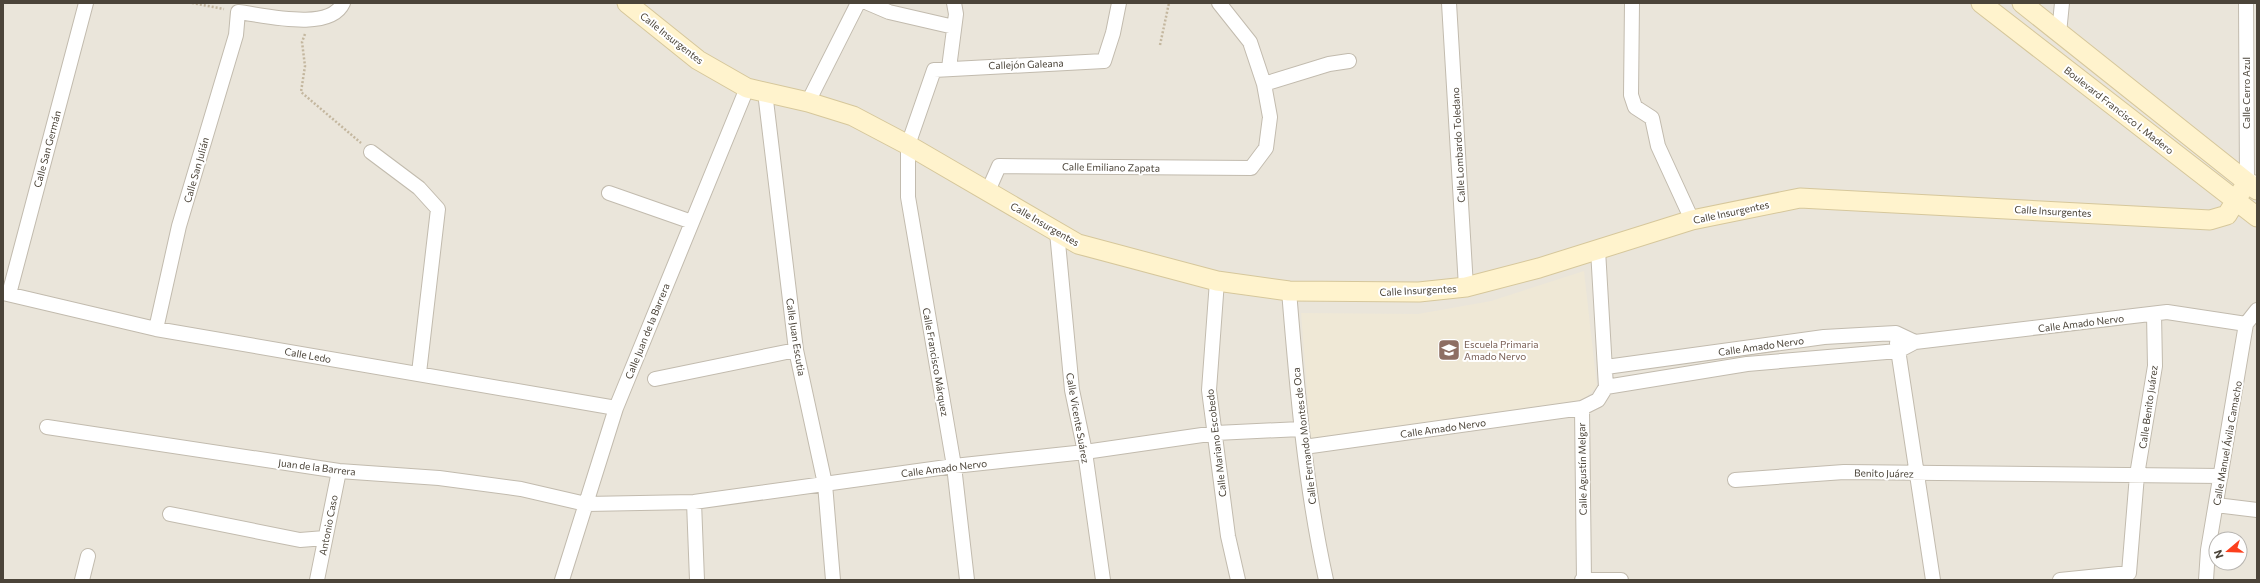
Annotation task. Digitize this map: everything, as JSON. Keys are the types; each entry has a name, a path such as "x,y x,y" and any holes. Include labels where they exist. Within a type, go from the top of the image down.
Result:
{"main road":[{"name":"Calle Insurgentes","path":"627,3 698,60 747,88 808,102 853,116 908,144 1078,244 1217,281 1289,291 1419,292 1466,287 1539,268 1692,220 1800,198 2210,220 2227,215 2236,202 2254,185"},
{"name":"Boulevard Francisco I. Madero","path":"1981,3 2257,217"},
{"path":"2022,3 2254,185"}],"street":[{"name":"Calle San Germán","path":"6,294 86,3"},
{"path":"808,102 858,3"},
{"path":"868,3 889,12 954,27"},
{"path":"949,68 956,14 954,3"},
{"name":"Callejón Galeana","path":"908,144 934,70 949,68 1104,61 1113,33 1119,3"},
{"path":"1219,3 1250,42 1264,84 1329,64 1349,61"},
{"name":"Calle Lombardo Toledano","path":"1449,3 1466,287"},
{"path":"1632,3 1631,95 1635,107 1652,118 1658,146 1692,220"},
{"path":"2059,33 2062,3"},
{"name":"Calle Cerro Azul","path":"2246,3 2254,185"},
{"path":"238,12 310,21 331,15 341,7"},
{"name":"Calle San Julián","path":"156,329 179,226 236,35 238,12"},
{"name":"Calle Emiliano Zapata","path":"988,191 999,166 1251,168 1266,148 1270,117 1264,84"},
{"name":"Calle Juan de la Barrera","path":"562,580 616,408 747,88"},
{"name":"Calle Juan Escutia","path":"765,92 796,350 825,484 834,580"},
{"name":"Calle Francisco Márquez","path":"908,144 908,197 954,466 967,580"},
{"path":"371,152 419,188 438,209 419,373"},
{"path":"609,193 692,222"},
{"name":"Calle Vicente Suárez","path":"1057,232 1072,390 1085,452 1103,580"},
{"path":"1598,250 1606,387"},
{"name":"Calle Mariano Escobedo","path":"1217,281 1209,390 1216,433 1228,536 1238,580"},
{"name":"Calle Fernando Montes de Oca","path":"1289,291 1301,428 1315,527 1326,580"},
{"name":"Calle Ledo","path":"6,294 156,329 616,408"},
{"name":"Calle Manuel Ávila Camacho","path":"2206,580 2208,550 2246,324 2257,310"},
{"name":"Calle Amado Nervo","path":"1606,387 1758,363 1898,351 1915,342 2167,312 2246,324"},
{"name":"Calle Benito Juárez","path":"2060,580 2129,573 2137,476 2155,366 2154,314"},
{"path":"1896,333 1933,580"},
{"name":"Calle Amado Nervo","path":"1606,367 1824,337 1896,333 1915,342"},
{"path":"1758,346 1758,363"},
{"path":"655,379 796,350"},
{"name":"Calle Agustín Melgar","path":"1583,580 1582,408 1598,400 1606,387"},
{"name":"Calle Amado Nervo","path":"1304,447 1582,408"},
{"name":"Juan de la Barrera","path":"47,427 339,471 446,479 521,489 586,504"},
{"name":"Calle Amado Nervo","path":"586,504 694,502 954,466 1085,452 1216,433 1301,428"},
{"name":"Antonio Caso","path":"317,580 339,471"},
{"name":"Benito Juárez","path":"1735,480 1844,472 2137,476"},
{"path":"2137,476 2221,476"},
{"path":"694,502 697,580"},
{"path":"2216,505 2257,510"},
{"path":"170,514 300,540 325,538"},
{"path":"82,580 88,556"},
{"path":"1583,580 1621,580"}],"path":[{"path":"192,3 238,12"},
{"path":"1160,45 1169,3"},
{"path":"310,21 302,42 305,66 302,92 371,152"}],"shaded area":[{"path":"3,3 2257,3 2257,580 3,580"},
{"name":"Escuela Primaria Amado Nervo","path":"1584,271 1597,387 1583,400 1311,441 1301,313 1418,314 1491,301"}],"place":[{"name":"Escuela Primaria Amado Nervo","path":"1449,350"}]}
